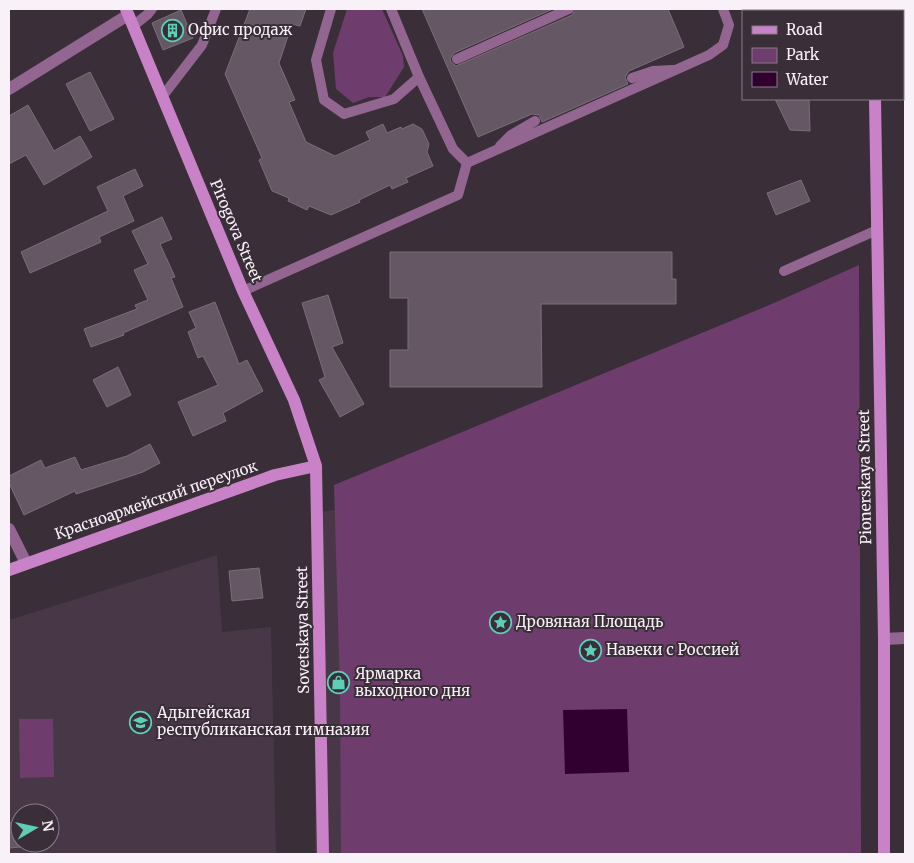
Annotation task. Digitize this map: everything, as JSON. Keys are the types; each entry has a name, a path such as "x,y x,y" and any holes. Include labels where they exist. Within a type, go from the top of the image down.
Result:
{"street":[{"path":"9,89 129,16"},
{"name":"Pirogova Street","path":"129,16 243,290 294,400 316,466"},
{"name":"Pionerskaya Street","path":"875,100 884,639 884,854"},
{"name":"Красноармейский переулок","path":"9,570 275,475 316,466"},
{"name":"Sovetskaya Street","path":"316,466 323,854"},
{"path":"9,529 26,563"},
{"path":"884,639 905,638"}],"lane":[{"path":"129,16 148,14 152,9"},
{"path":"162,97 202,45 216,9"},
{"path":"331,9 316,60 324,100 344,114 394,100 419,77"},
{"path":"391,9 419,77 453,149 468,163"},
{"path":"457,59 569,9"},
{"path":"243,290 458,195 468,163 709,55 723,45 730,25 723,9"},
{"path":"632,78 653,71 679,69"},
{"path":"496,150 511,135 535,121"},
{"path":"784,271 877,230"}],"shaded area":[{"name":"Ярмарка выходного дня","path":"364,507 360,854 315,854 317,512"},
{"name":"Адыгейская республиканская гимназия","path":"217,555 222,632 271,627 276,854 9,854 9,620"}],"green space":[{"path":"347,9 382,9 403,56 404,67 385,97 369,97 353,103 336,89 333,53"},
{"path":"859,265 861,854 341,854 340,689 334,485 774,303"},
{"path":"19,719 53,719 54,777 20,778"}],"water":[{"path":"627,709 629,772 565,774 563,710"}],"building":[{"path":"250,9 306,9 300,26 292,24 279,63 295,100 289,102 306,142 335,156 370,140 366,132 383,124 387,133 413,124 422,129 429,144 427,152 433,166 406,178 408,182 392,189 390,185 359,200 360,202 331,215 309,206 307,210 288,201 289,198 272,191 259,160 262,158 225,74"},
{"path":"422,9 553,9 454,53 450,59 456,66 572,15 576,9 668,9 684,47 629,71 625,77 628,84 542,122 539,115 532,114 478,137"},
{"name":"Офис продаж","path":"181,10 193,38 163,50 152,23"},
{"path":"90,72 114,119 90,131 66,84"},
{"path":"775,100 809,100 810,131 790,130"},
{"path":"28,105 54,151 80,136 92,157 44,185 26,155 9,164 9,116"},
{"path":"135,169 143,186 123,196 134,221 99,237 101,242 30,273 21,252 108,211 97,187"},
{"path":"801,180 810,201 776,215 767,193"},
{"path":"162,217 172,239 160,244 175,277 171,278 183,307 123,333 124,335 91,347 84,329 137,309 135,305 148,300 134,270 148,264 132,231"},
{"path":"390,252 672,252 672,279 676,279 676,304 541,304 542,387 390,387 390,350 408,350 408,298 390,298"},
{"path":"328,295 343,343 332,347 364,404 340,417 319,380 325,377 302,303"},
{"path":"215,302 239,364 247,360 263,391 223,413 226,421 193,436 178,402 218,385 203,356 198,358 188,332 196,328 189,312"},
{"path":"118,367 131,395 107,407 93,380"},
{"path":"150,444 160,463 143,472 76,494 75,491 24,515 9,483 9,476 41,460 45,468 75,457 81,470 127,456"},
{"path":"259,568 263,598 232,601 229,571"},
{"path":"9,823 10,823 9,848"}],"place":[{"name":"Офис продаж","path":"172,30"},
{"name":"Дровяная Площадь","path":"500,622"},
{"name":"Навеки с Россией","path":"590,650"},
{"name":"Ярмарка выходного дня","path":"339,683"},
{"name":"Адыгейская республиканская гимназия","path":"141,722"}]}
